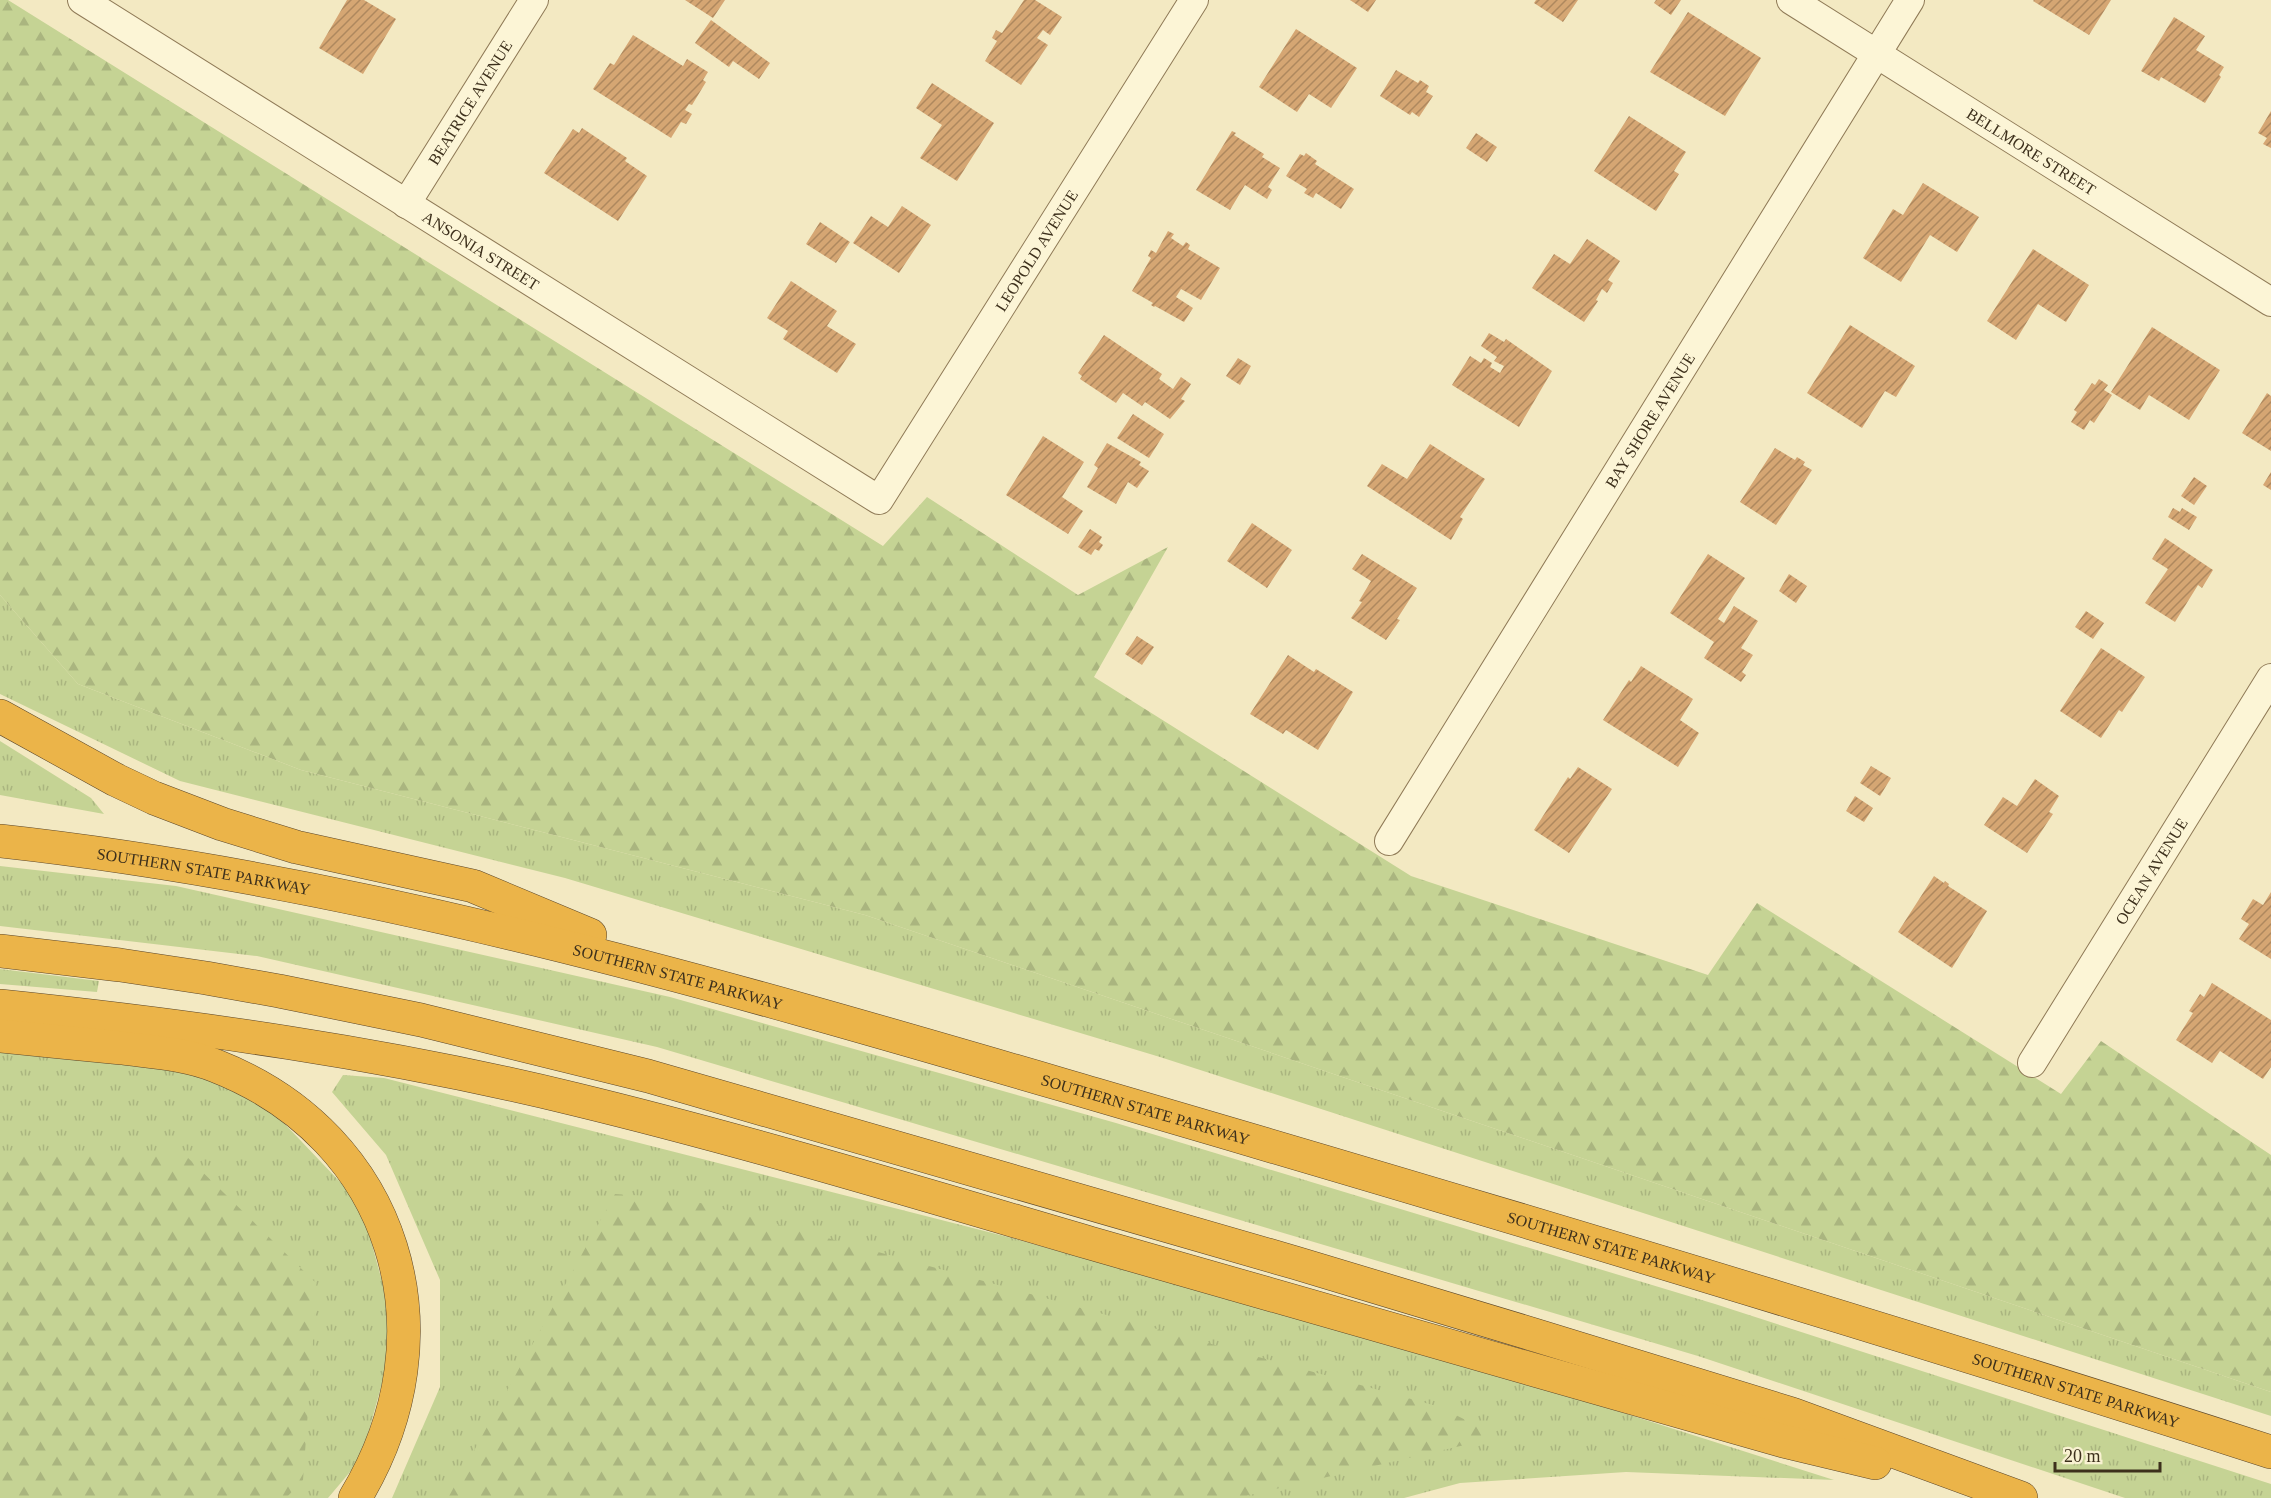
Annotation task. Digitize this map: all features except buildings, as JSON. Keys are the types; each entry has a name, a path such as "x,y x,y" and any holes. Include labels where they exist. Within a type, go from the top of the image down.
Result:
{"highway":[{"path":"0,716 116,780 189,812 296,847 473,886 705,983"},
{"name":"SOUTHERN STATE PARKWAY","path":"0,841 137,859 341,895 529,937 705,983 1378,1177 1875,1326 2271,1452"},
{"path":"0,951 131,967 279,992 431,1023 648,1076 1296,1263 1549,1339 1792,1414 2020,1498"},
{"path":"0,1006 177,1026 332,1050 425,1066 572,1098 841,1171 1783,1441 2020,1498"},
{"path":"0,1036 149,1051 213,1064 271,1092 295,1109 338,1150 355,1172 373,1202 386,1232 397,1267 404,1304 405,1334 402,1373 394,1410 383,1444 368,1477 355,1498"}],"street":[{"name":"ANSONIA STREET","path":"82,0 879,500"},
{"name":"BEATRICE AVENUE","path":"406,204 534,0"},
{"name":"LEOPOLD AVENUE","path":"879,500 1194,0"},
{"name":"BELLMORE STREET","path":"1791,0 2271,302"},
{"name":"BAY SHORE AVENUE","path":"1389,841 1910,0"},
{"name":"OCEAN AVENUE","path":"2032,1063 2271,678"}],"green space":[{"path":"0,0 8,0 883,546 927,497 1078,595 1168,547 1094,677 1411,876 1708,975 1757,903 2061,1094 2101,1041 2271,1155 2271,1392 865,915 301,770 78,684 0,595"},
{"path":"0,595 78,684 301,770 865,915 2271,1392 2271,1416 1160,1057 565,878 180,781 0,694"},
{"path":"0,741 91,798 104,814 0,795"},
{"path":"0,866 176,886 670,997 1116,1123 1715,1304 2271,1484 2271,1498 2125,1498 1698,1356 657,1047 257,956 0,926"},
{"path":"0,969 99,981 97,992 0,984"},
{"path":"0,1047 188,1066 262,1100 361,1204 396,1333 361,1459 328,1498 0,1498"},
{"path":"343,1075 384,1078 1008,1237 1520,1380 1834,1480 1626,1472 1460,1483 1404,1498 392,1498 440,1387 440,1280 386,1155 332,1092"},
{"path":"0,1153 183,1153 317,1284 303,1480 286,1498 0,1498"},
{"path":"615,1194 686,1199 1440,1407 1499,1437 1237,1498 448,1498"}]}
